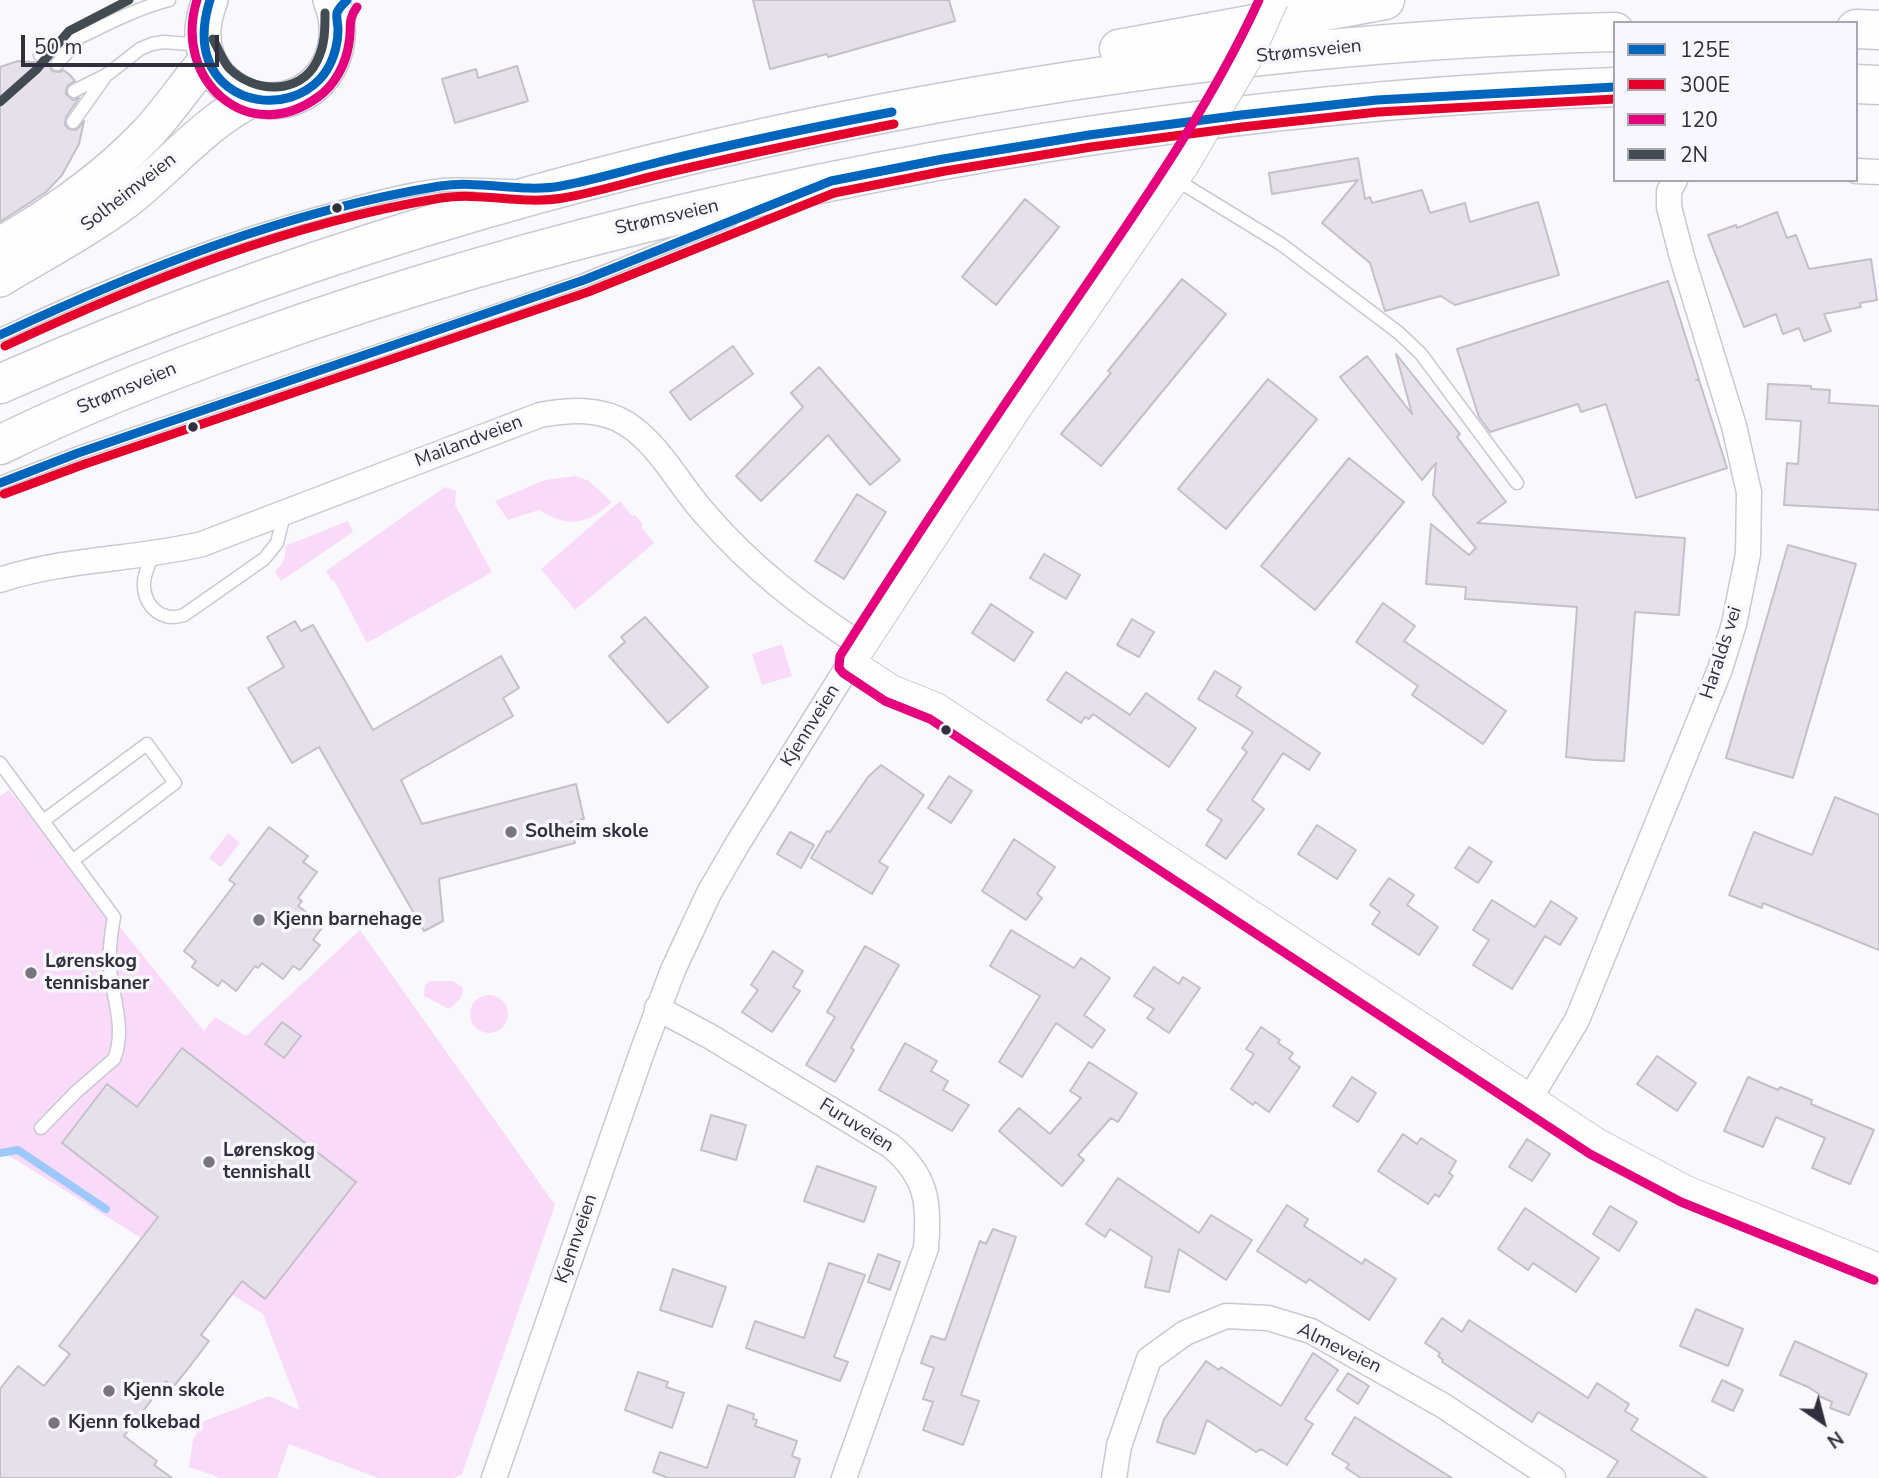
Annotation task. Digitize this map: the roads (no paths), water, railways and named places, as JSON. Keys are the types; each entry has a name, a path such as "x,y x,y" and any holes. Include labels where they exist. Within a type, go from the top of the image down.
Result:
{"highway":[{"path":"680,157 987,71 1156,43 1385,0"},
{"path":"1858,29 1879,30"},
{"name":"Strømsveien","path":"0,384 163,316 285,271 558,187 680,157 917,107 1102,76 1222,60 1377,45 1613,32"},
{"path":"1858,84 1879,85"},
{"name":"Strømsveien","path":"0,445 107,396 191,363 379,297 587,237 831,181 1076,137 1241,115 1390,99 1613,87"}],"main road":[{"path":"210,0 203,23 204,52 223,81 252,99 278,100 292,97 318,82 334,57 338,43 338,4"},
{"name":"Solheimveien","path":"0,245 73,200 125,157 155,125 204,52"},
{"name":"Solheimveien","path":"0,279 113,209 156,175 205,128 252,99"}],"street":[{"name":"Kjennveien","path":"494,1478 657,1008 688,935 715,883 856,654 1013,413 1179,172 1248,56 1273,0"},
{"path":"1858,172 1879,172"},
{"name":"Haralds vei","path":"1529,1100 1577,1020 1720,669 1734,624 1748,554 1750,518 1747,481 1734,426 1682,257 1670,207 1669,191 1674,182"},
{"name":"Mailandveien","path":"0,580 89,561 153,554 202,544 284,515 527,419 565,411 588,411 613,417 641,435 706,516 745,556 856,654"},
{"path":"856,654 904,674 936,708 1597,1143 1659,1178 1722,1207 1879,1269"},
{"name":"Furuveien","path":"657,1008 711,1037 891,1146 907,1159 919,1177 926,1196 929,1218 926,1248 844,1478"},
{"name":"Almeveien","path":"1114,1478 1119,1446 1149,1359 1185,1333 1226,1316 1268,1318 1311,1331 1443,1405 1553,1478"}],"lane":[{"path":"40,55 77,40 125,14 169,0"},
{"path":"57,64 77,40"},
{"path":"74,90 107,74 140,49 152,44 163,42 204,52"},
{"path":"73,122 107,74"},
{"path":"1179,172 1281,244 1399,333 1421,354 1517,483"},
{"path":"0,482 584,280 831,181"},
{"path":"0,335 110,284 232,239 302,217 444,185 558,187"},
{"path":"153,554 145,579 146,596 154,611 177,618 264,559 277,542 284,515"},
{"path":"43,821 147,744 175,783 72,861"},
{"path":"0,763 114,917 109,946 111,977 118,1009 119,1033 114,1059 76,1092 41,1128"}],"waterway":[{"path":"0,1153 18,1150 106,1209"}],"place":[{"name":"Solheim skole","path":"511,832"},
{"name":"Kjenn barnehage","path":"259,920"},
{"name":"Lørenskog tennisbaner","path":"31,973"},
{"name":"Lørenskog tennishall","path":"209,1162"},
{"name":"Kjenn skole","path":"109,1391"},
{"name":"Kjenn folkebad","path":"54,1423"}]}
